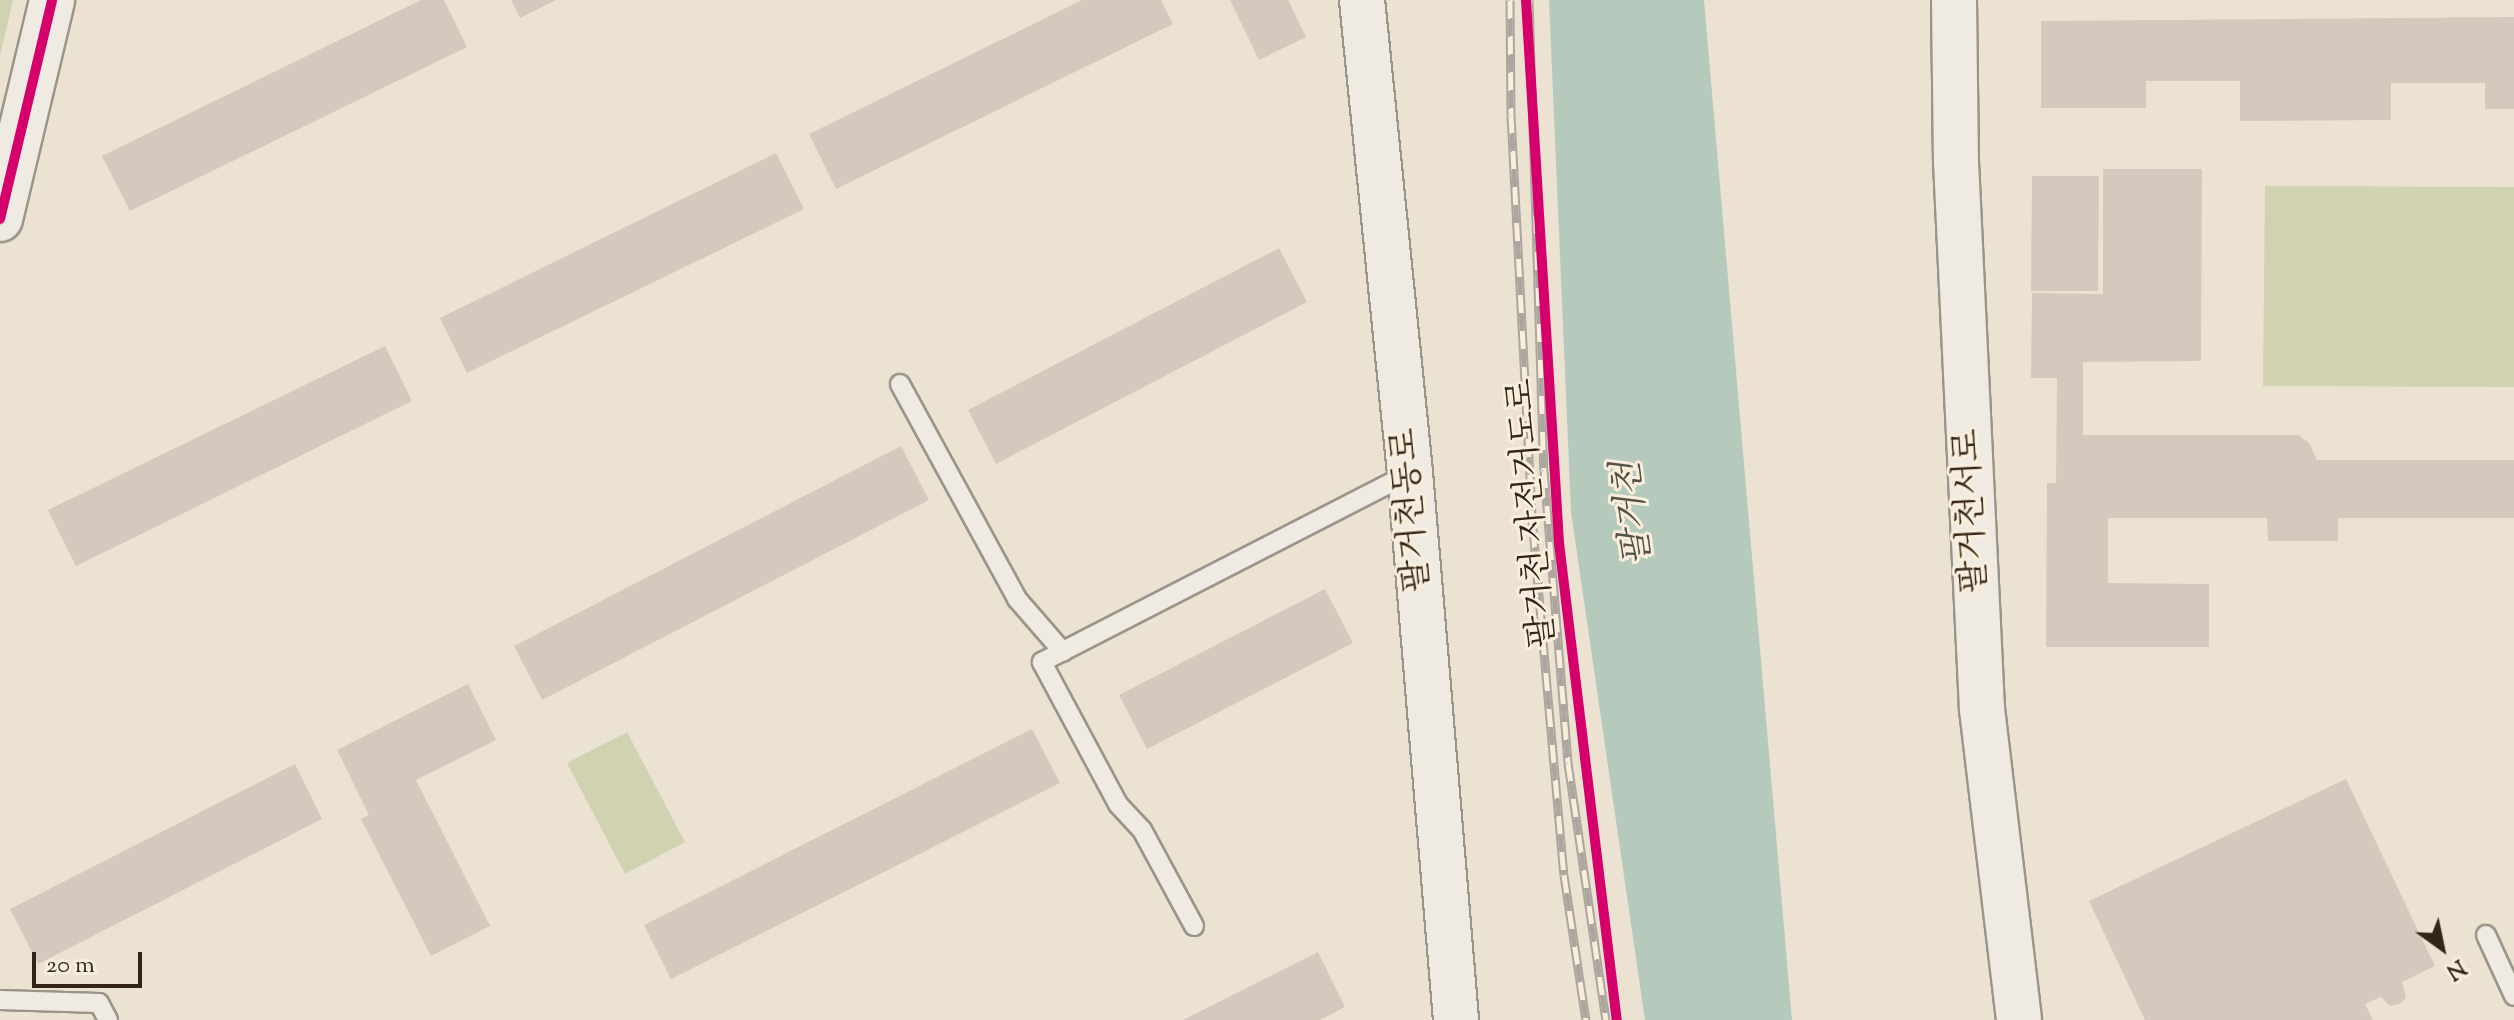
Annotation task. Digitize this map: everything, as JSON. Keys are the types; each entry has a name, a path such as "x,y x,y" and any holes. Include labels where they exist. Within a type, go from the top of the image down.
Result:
{"main road":[{"path":"0,219 52,0"},
{"name":"팔거천동로","path":"1362,0 1410,473 1456,1020"},
{"name":"팔거천서로","path":"1954,0 1956,162 1982,709 2019,1020"}],"lane":[{"path":"900,384 1017,599 1063,652"},
{"path":"1194,926 1142,830 1118,804 1042,662 1410,473"},
{"path":"2486,935 2514,996"},
{"path":"0,1000 99,1003 108,1020"}],"shaded area":[{"path":"0,0 13,0 0,56"},
{"path":"2265,186 2514,187 2514,387 2263,386"},
{"path":"627,732 685,842 625,874 567,763"}],"water":[{"name":"팔거천","path":"1549,0 1704,0 1792,1020 1645,1020 1571,512"}],"building":[{"path":"421,0 444,0 467,47 130,211 102,156"},
{"path":"511,0 556,0 520,18"},
{"path":"1082,0 1161,0 1173,24 836,189 809,134"},
{"path":"1230,0 1288,0 1306,37 1259,60"},
{"path":"2514,17 2514,109 2485,109 2485,83 2391,83 2391,120 2240,121 2240,81 2146,81 2146,108 2041,108 2041,21"},
{"path":"776,153 804,209 467,373 440,318"},
{"path":"2103,169 2202,169 2201,361 2083,362 2083,435 2299,435 2309,443 2317,460 2514,460 2514,518 2338,518 2338,541 2268,541 2267,518 2108,518 2108,583 2209,584 2209,647 2046,647 2047,483 2056,483 2057,378 2031,378 2032,293 2103,294"},
{"path":"2032,176 2099,176 2098,291 2031,291"},
{"path":"1279,248 1307,302 996,464 968,410"},
{"path":"385,346 412,401 76,566 48,510"},
{"path":"901,446 929,500 542,700 514,646"},
{"path":"1325,589 1353,643 1147,749 1119,695"},
{"path":"468,684 496,740 416,780 490,926 431,956 361,819 369,815 337,750"},
{"path":"1032,729 1060,783 671,979 644,925"},
{"path":"295,764 322,819 38,964 10,909"},
{"path":"2346,779 2435,966 2402,982 2406,998 2400,1004 2390,1006 2381,997 2365,1004 2373,1020 2145,1020 2089,901"},
{"path":"1318,952 1345,1007 1320,1020 1183,1020"}],"railway":[{"path":"1510,0 1511,115 1533,529 1564,875 1586,1020"},
{"path":"1529,0 1544,470 1568,763 1606,1020"}],"cycle path":[{"path":"0,219 52,0"},
{"name":"팔거천 자전거도로","path":"1526,0 1559,543 1617,1020"}]}
